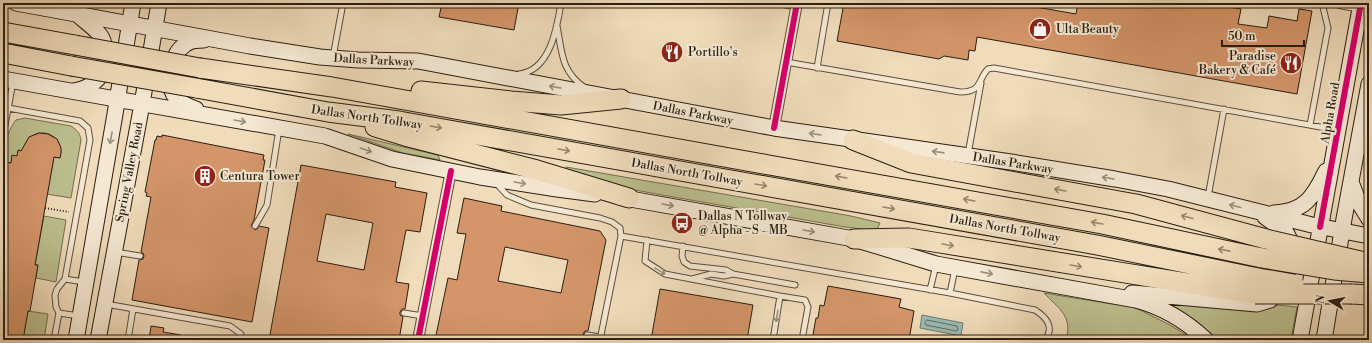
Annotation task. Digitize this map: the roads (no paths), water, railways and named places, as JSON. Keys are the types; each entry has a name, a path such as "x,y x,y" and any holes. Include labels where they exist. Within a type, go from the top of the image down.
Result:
{"highway":[{"name":"Dallas North Tollway","path":"3,32 200,68 332,87 1102,224 1262,258 1334,270 1369,274"},
{"name":"Dallas North Tollway","path":"3,53 328,112 430,126 1097,245 1256,286 1360,295"},
{"path":"332,87 367,84 511,101 561,105 621,99"},
{"path":"328,112 405,136 537,170 629,198"},
{"path":"853,140 911,163 1136,204 1369,263"},
{"path":"854,240 909,238 1256,286"}],"main road":[{"name":"Spring Valley Road","path":"76,340 118,99 133,3"},
{"name":"Spring Valley Road","path":"98,340 142,104 159,3"},
{"name":"Dallas Parkway","path":"23,4 78,8 130,23 332,58 418,61 774,128 1114,179 1168,189 1320,227 1369,236"},
{"name":"Alpha Road","path":"1300,340 1320,227 1365,7"},
{"path":"71,91 82,90 94,82 101,76 106,63 105,46 100,35 78,8"},
{"path":"210,116 188,106 177,98 170,87 170,78 176,55 186,44 194,40 223,40"},
{"path":"8,80 325,136 392,159 451,171 557,189 629,198 854,240 936,264 1136,300 1152,304 1171,314 1206,340"},
{"path":"1324,340 1369,84"},
{"path":"1260,212 1277,213 1293,210 1304,204 1320,184 1334,156"},
{"path":"1351,181 1359,203 1369,219"},
{"path":"1103,294 1148,293 1257,304 1270,300 1283,288 1290,264 1293,246 1286,232 1260,212"}],"street":[{"path":"1340,3 1365,7"},
{"path":"774,128 797,5"},
{"path":"418,340 451,171"}],"lane":[{"path":"332,58 343,3"},
{"path":"500,76 524,74 538,65 547,52 557,25 561,3"},
{"path":"775,3 797,5"},
{"path":"817,68 828,3"},
{"path":"1310,125 1328,28 1322,3"},
{"path":"557,25 564,65 576,81 593,94"},
{"path":"786,62 960,92 968,92 975,89 981,82"},
{"path":"968,156 981,82 984,73 988,69 994,68 1339,130"},
{"path":"3,136 8,108 8,80"},
{"path":"8,108 80,121 88,128 90,140 65,279 57,289 55,295 56,307 59,313 54,340"},
{"path":"1207,199 1224,109"},
{"path":"255,226 266,205 280,128"},
{"path":"493,179 507,195 531,205 600,218 612,222 620,228 621,236 601,339 587,335"},
{"path":"621,236 950,293 1035,310 1042,314 1049,322 1050,331 1045,340"},
{"path":"647,240 645,261 664,274 805,300 808,307 802,340"},
{"path":"683,246 682,256 684,262 690,266 726,270 733,274 795,285"},
{"path":"114,252 140,256"},
{"path":"930,290 936,264"},
{"path":"950,293 956,267"},
{"path":"691,279 711,274 724,276 733,274"},
{"path":"65,279 86,283"},
{"path":"773,340 780,296"},
{"path":"105,304 230,326 241,334 241,340"},
{"path":"128,340 134,309"},
{"path":"59,313 80,317"},
{"path":"404,313 423,316"}],"water":[{"path":"922,315 963,323 961,336 920,328"}],"place":[{"name":"Ulta Beauty","path":"1040,29"},
{"name":"Portillo's","path":"672,52"},
{"name":"Paradise Bakery & Café","path":"1291,63"},
{"name":"Centura Tower","path":"205,176"},
{"name":"Dallas N Tollway @ Alpha - S - MB","path":"682,223"}]}
